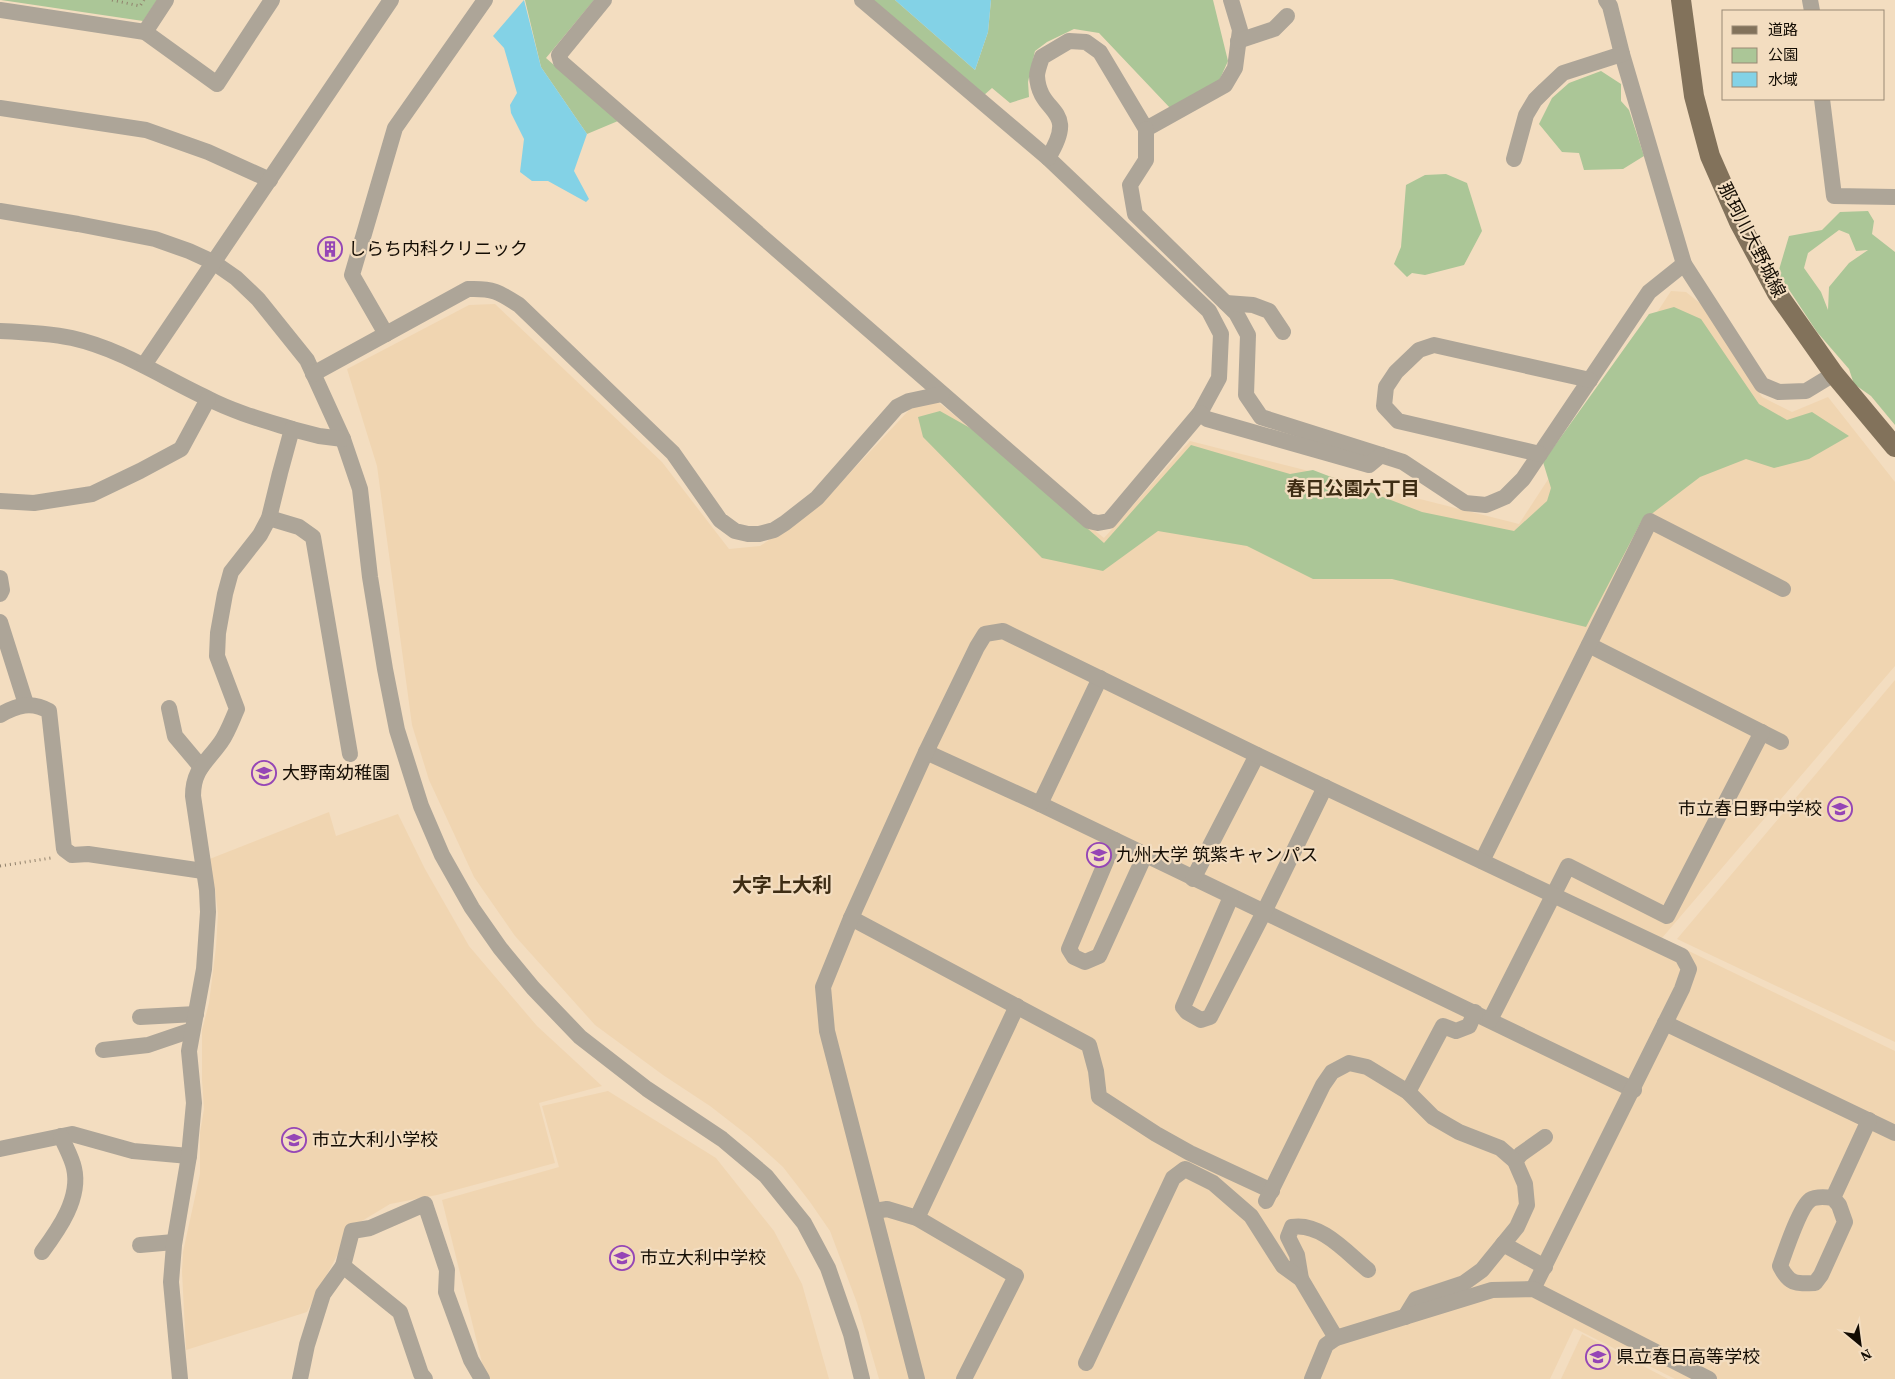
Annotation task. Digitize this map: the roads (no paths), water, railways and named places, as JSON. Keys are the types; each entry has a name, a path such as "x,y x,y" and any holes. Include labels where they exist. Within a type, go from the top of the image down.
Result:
{"main road":[{"name":"那珂川大野城線","path":"1681,0 1694,96 1710,156 1739,222 1777,293 1834,374 1895,447"}],"street":[{"path":"145,32 166,0"},
{"path":"0,10 145,32 216,84 272,0"},
{"path":"144,364 391,0"},
{"path":"386,334 352,274 394,128 485,0"},
{"path":"604,0 559,55 561,62 1089,521 1098,523 1109,521 1200,413 1219,378 1221,334 1209,310 1048,158 862,0"},
{"path":"1146,130 1225,85 1235,68 1240,30 1231,0"},
{"path":"1606,0 1610,6 1622,54 1684,264 1762,385 1779,392 1806,391 1834,374"},
{"path":"1238,41 1274,29 1287,16"},
{"path":"1048,158 1058,142 1062,125 1055,111 1042,94 1037,76 1042,57 1070,41 1086,42 1100,52 1146,130 1146,160 1130,185 1135,214 1236,313 1248,335 1246,395 1261,417 1403,462 1465,503 1486,505 1504,497 1523,479 1649,292 1684,264"},
{"path":"1514,159 1526,116 1535,100 1545,90 1563,73 1622,54"},
{"path":"1822,100 1834,196 1895,198"},
{"path":"0,108 146,130 208,152 270,180"},
{"path":"0,211 155,239 190,251 213,262 236,278 258,299 307,360 343,439 360,489 370,577 397,730 421,806 446,862 472,908 500,948 533,988 580,1038 647,1089 722,1139 766,1176 804,1223 828,1268 851,1334 862,1379"},
{"path":"313,374 468,289 488,288 503,294 519,305 674,453 720,520 735,531 748,534 760,534 774,530 817,498 897,407 909,401 942,394"},
{"path":"1226,303 1253,305 1269,311 1283,332"},
{"path":"0,331 40,333 72,338 105,348 144,364 208,399 239,412 292,430 343,439"},
{"path":"1540,454 1398,421 1384,406 1386,388 1396,372 1419,350 1434,345 1590,380"},
{"path":"0,501 34,503 92,494 140,471 182,449 208,399"},
{"path":"1200,413 1207,419 1369,465 1381,455"},
{"path":"180,1379 171,1282 174,1242 189,1156 194,1103 189,1051 204,969 208,912 207,890 192,796 193,784 201,767 222,740 236,709 217,656 218,633 225,594 231,572 260,535 269,518 292,430"},
{"path":"269,518 299,527 313,538 350,754"},
{"path":"1482,861 1650,521 1783,589"},
{"path":"0,578 2,590 0,594"},
{"path":"0,622 26,704"},
{"path":"917,1379 827,1031 823,987 926,752 977,647 985,634 1003,631 1257,755 1682,956 1689,969 1682,989 1634,1090 1533,1289"},
{"path":"1589,645 1781,742"},
{"path":"1040,804 1100,678"},
{"path":"0,715 26,704 39,705 49,712 64,849 72,855 88,854 203,871"},
{"path":"169,708 175,736 201,767"},
{"path":"1490,1020 1568,866 1666,916 1762,732"},
{"path":"926,752 1040,804 1634,1090"},
{"path":"1193,878 1257,755"},
{"path":"1231,897 1183,1007 1187,1012 1202,1020 1210,1017 1325,787"},
{"path":"1115,840 1069,949 1074,957 1086,962 1099,956 1144,855"},
{"path":"852,918 1089,1045 1096,1071 1099,1098 1156,1134 1269,1196 1323,1085 1332,1072 1349,1063 1368,1067 1408,1092 1433,1117 1459,1132 1500,1148 1515,1161 1525,1184 1527,1204 1517,1227 1482,1270 1464,1283 1416,1300 1405,1317"},
{"path":"917,1218 1017,1006"},
{"path":"1408,1092 1443,1026 1456,1031 1470,1026 1474,1012"},
{"path":"140,1018 196,1014"},
{"path":"1665,1023 1895,1133"},
{"path":"103,1050 148,1045 192,1030"},
{"path":"1833,1198 1869,1120"},
{"path":"0,1149 72,1134 133,1151 189,1156"},
{"path":"42,1252 60,1228 76,1188 74,1168 61,1136"},
{"path":"1515,1161 1521,1154 1545,1137"},
{"path":"1086,1363 1173,1178 1185,1169 1213,1183 1251,1216 1283,1266 1301,1280"},
{"path":"1833,1198 1839,1205 1844,1222 1821,1275 1815,1283 1798,1284 1786,1278 1780,1266 1803,1209 1810,1199 1833,1198"},
{"path":"300,1379 307,1345 323,1294 343,1266 352,1231 370,1228 425,1204 447,1270 446,1292 471,1360 482,1379"},
{"path":"875,1211 887,1209 917,1218 1016,1276 964,1379"},
{"path":"1336,1338 1301,1280 1296,1255 1288,1237 1292,1227 1301,1225 1322,1232 1368,1270"},
{"path":"140,1245 174,1242"},
{"path":"1503,1244 1545,1267"},
{"path":"343,1266 400,1312 420,1374 425,1379"},
{"path":"1312,1379 1326,1345 1336,1338 1492,1290 1533,1289 1709,1379"}],"water":[{"path":"524,0 541,67 587,134 574,171 589,199 586,202 548,181 532,181 520,172 524,139 511,113 510,105 517,93 504,48 493,36"},
{"path":"895,0 991,0 988,32 975,70"}],"place":[{"name":"しらち内科クリニック","path":"330,249"},
{"name":"大野南幼稚園","path":"264,773"},
{"name":"市立春日野中学校","path":"1840,809"},
{"name":"九州大学 筑紫キャンパス","path":"1099,855"},
{"name":"市立大利小学校","path":"294,1140"},
{"name":"市立大利中学校","path":"622,1258"},
{"name":"県立春日高等学校","path":"1598,1357"}],"district":[{"name":"春日公園六丁目","path":"1353,488"},
{"name":"大字上大利","path":"782,885"}]}
